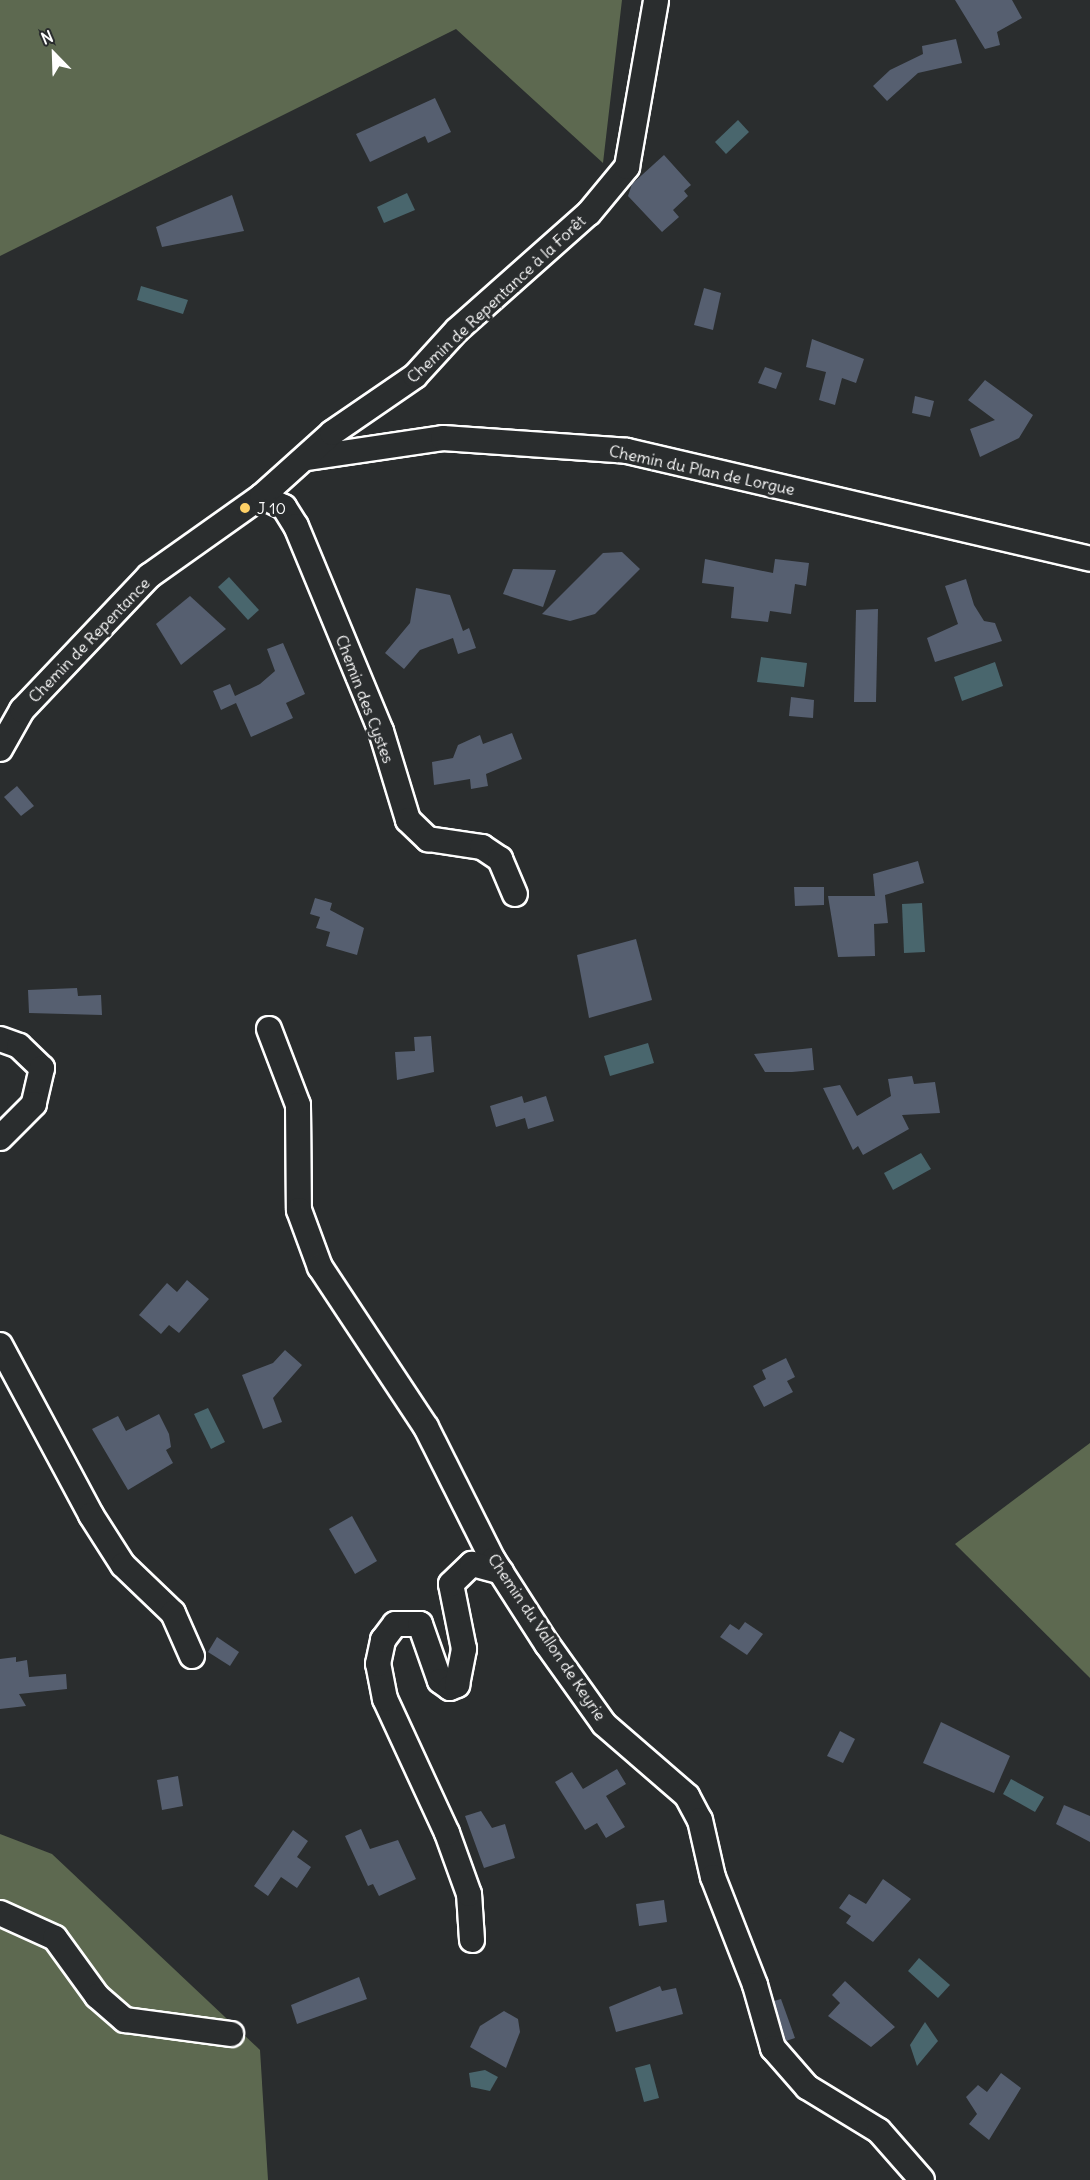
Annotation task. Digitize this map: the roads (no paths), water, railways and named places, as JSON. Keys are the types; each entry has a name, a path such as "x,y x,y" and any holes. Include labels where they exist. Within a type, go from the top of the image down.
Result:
{"street":[{"name":"Chemin de Repentance à la Forêt","path":"308,458 332,433 415,376 457,330 589,213 627,167 656,0"},
{"name":"Chemin du Plan de Lorgue","path":"308,458 443,438 627,451 1090,559"},
{"name":"Chemin de Repentance","path":"0,749 22,710 149,576 262,496 308,458"},
{"name":"Chemin des Cystes","path":"262,496 284,507 296,526 381,731 408,820 428,838 482,847 500,859 515,894"},
{"name":"Chemin du Vallon de Keyrie","path":"268,1029 298,1105 299,1210 305,1240 426,1427 501,1572 604,1724 687,1796 700,1820 713,1877 755,1985 773,2048 807,2087 879,2131 922,2180"},
{"path":"0,1039 19,1046 42,1068 34,1104 0,1138"},
{"path":"0,1345 92,1515 123,1565 173,1613 192,1656"},
{"path":"472,1940 469,1894 447,1833 385,1699 378,1664 383,1640 395,1624 420,1624 440,1681 450,1689 458,1685 464,1649 451,1584 472,1564 501,1572"},
{"path":"0,1913 56,1938 97,1996 125,2020 231,2034"}],"water":[{"path":"738,120 749,132 726,154 715,142"},
{"path":"407,193 415,210 384,223 377,207"},
{"path":"141,286 188,300 183,314 137,300"},
{"path":"229,577 259,610 248,620 218,587"},
{"path":"761,657 807,663 804,687 757,682"},
{"path":"995,662 1003,686 962,701 954,677"},
{"path":"922,903 925,952 904,953 902,904"},
{"path":"648,1043 654,1063 610,1076 604,1056"},
{"path":"921,1153 931,1169 893,1190 884,1173"},
{"path":"208,1408 225,1442 211,1449 194,1414"},
{"path":"1011,1779 1044,1797 1035,1812 1003,1794"},
{"path":"919,1958 950,1985 938,1998 908,1971"},
{"path":"925,2022 938,2041 917,2066 910,2045"},
{"path":"650,2064 659,2098 644,2102 635,2068"},
{"path":"485,2070 498,2077 490,2091 471,2087 469,2073"}],"place":[{"name":"J 10","path":"245,508"}]}
